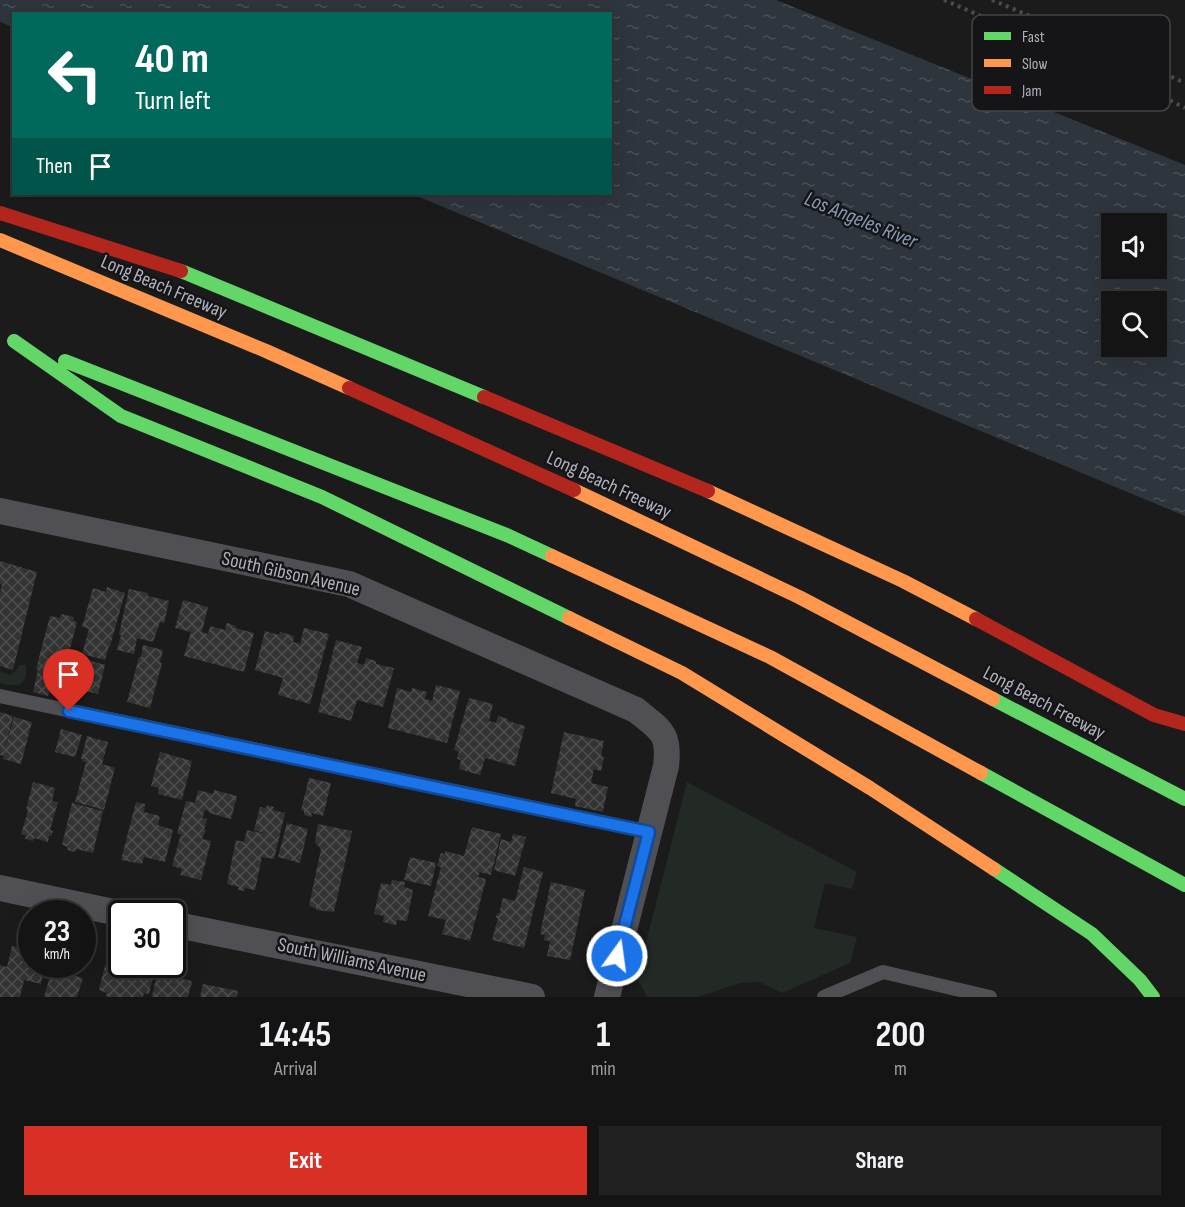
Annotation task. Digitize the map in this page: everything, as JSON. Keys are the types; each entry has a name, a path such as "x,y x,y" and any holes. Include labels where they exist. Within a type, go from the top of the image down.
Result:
{"highway":[{"path":"0,213 172,267 689,482 903,581 1004,633 1154,716 1185,724"},
{"name":"Long Beach Freeway","path":"0,240 266,351 545,476 799,597 1185,799"},
{"path":"0,334 509,536 759,652 1185,885"},
{"path":"14,341 122,416 322,497 682,673 870,788 986,862 1092,934 1140,980 1153,997"},
{"path":"1154,716 1185,716"}],"street":[{"name":"South Gibson Avenue","path":"0,511 349,584 636,710 661,731 668,748 666,766 649,832"},
{"path":"607,997 649,832"},
{"path":"0,888 108,911"},
{"name":"South Williams Avenue","path":"186,927 532,997"}],"lane":[{"path":"0,696 649,832"},
{"path":"824,997 848,991 883,972 990,997"}],"path":[{"path":"944,0 979,15"},
{"path":"992,0 1028,15"},
{"path":"1170,76 1185,83"},
{"path":"1170,100 1185,108"}],"shaded area":[{"path":"20,665 26,665 23,682 16,685 0,683 0,671 10,675"},
{"path":"687,782 857,872 852,889 825,883 814,928 857,937 850,963 782,993 759,982 740,983 698,997 647,997 637,978"}],"water":[{"name":"Los Angeles River","path":"0,0 776,0 972,79 972,111 1051,111 1185,165 1185,516 414,195 612,195 612,12 12,12 12,27 0,22"}],"building":[{"path":"0,561 37,572 13,670 0,666 0,593 2,585 0,584"},
{"path":"107,587 125,593 105,660 82,654 89,629 82,627 93,588 106,592"},
{"path":"129,589 169,601 164,623 160,622 153,642 137,638 134,654 117,650"},
{"path":"183,600 208,607 202,632 208,634 210,626 225,630 227,623 236,626 235,628 254,633 244,672 184,656 191,632 175,628"},
{"path":"61,614 74,617 73,621 77,622 57,694 49,692 48,696 33,692 38,670 36,669 50,616 60,618"},
{"path":"304,628 329,634 310,704 278,695 283,678 255,670 265,631 294,636 293,642 300,644"},
{"path":"336,640 362,647 357,663 364,665 366,658 376,661 376,664 394,668 383,707 357,700 351,721 318,712"},
{"path":"143,645 163,650 160,662 162,663 150,708 127,702"},
{"path":"88,660 105,665 98,694 81,690"},
{"path":"436,685 460,691 447,743 388,728 397,688 411,692 412,688 427,692 425,699 432,701"},
{"path":"469,698 493,704 489,721 496,723 498,716 525,726 515,766 485,758 480,775 459,769 461,760 457,759 459,752 454,750"},
{"path":"0,712 13,716 4,753 14,717 32,722 21,764 3,759 4,756 0,755"},
{"path":"61,729 82,735 75,757 55,752"},
{"path":"564,732 604,741 601,771 594,769 591,783 608,787 603,812 575,806 576,799 551,793"},
{"path":"87,736 108,742 102,764 115,768 104,810 75,802 86,762 81,759"},
{"path":"160,752 192,761 182,800 158,794 159,788 151,786"},
{"path":"309,778 331,783 323,816 312,813 311,817 304,815 304,811 301,810"},
{"path":"33,782 55,788 52,801 58,802 50,830 53,831 48,842 34,838 33,841 25,839 26,836 21,834"},
{"path":"198,790 213,794 214,790 237,796 231,819 205,810 202,818 207,819 204,830 206,830 202,839 211,841 201,880 180,875 182,869 172,866 181,834 177,834 186,801 195,803"},
{"path":"136,802 145,804 144,812 160,816 158,825 173,830 165,862 144,857 142,864 121,860"},
{"path":"72,803 103,811 93,853 76,849 75,852 67,850 68,847 62,845"},
{"path":"267,805 274,807 273,810 285,813 274,859 262,857 255,890 245,888 244,891 238,890 239,887 227,884 236,840 244,842 247,830 266,834 254,830 260,807 266,808"},
{"path":"287,823 308,829 300,863 278,857"},
{"path":"318,824 352,831 334,912 316,910 309,906 321,849 315,842"},
{"path":"472,827 501,834 491,875 480,872 478,877 486,879 470,941 442,934 446,920 428,916 441,867 437,866 441,853 445,854 445,851 464,856"},
{"path":"513,834 526,837 515,876 494,870 501,839 511,842"},
{"path":"410,857 436,863 431,886 404,880"},
{"path":"524,867 543,872 524,948 492,940 498,918 496,918 497,913 499,914 503,898 515,901"},
{"path":"392,880 405,882 404,887 413,890 407,921 397,920 396,925 383,922 384,916 374,914 381,883 391,885"},
{"path":"551,882 585,890 570,960 547,956 550,941 544,940 545,935 540,934"},
{"path":"12,946 18,948 18,978 42,978 41,984 24,980 20,997 0,997 0,965 7,967"},
{"path":"105,965 108,966 108,978 153,978 149,994 144,993 143,997 110,997 99,990"},
{"path":"49,978 83,978 77,997 44,997"},
{"path":"156,978 192,981 188,997 152,997"},
{"path":"203,984 238,991 237,997 200,997"}],"traffic: fast":[{"path":"181,271 484,397"},
{"path":"14,341 121,416 322,497 569,618"},
{"path":"65,361 509,536 552,556"},
{"path":"993,699 1185,799"},
{"path":"981,773 1185,885"},
{"path":"994,869 1092,934 1140,980 1153,997"}],"traffic: slow":[{"path":"0,240 349,388"},
{"path":"574,490 799,597 993,699"},
{"path":"708,491 903,581 976,619"},
{"path":"552,556 770,657 981,773"},
{"path":"569,618 682,673 870,788 994,869"}],"traffic: jam":[{"path":"0,213 181,271"},
{"path":"349,388 574,490"},
{"path":"484,397 708,491"},
{"path":"976,619 1154,715 1185,724"}],"route":[{"path":"69,711 649,832 617,956"}]}
